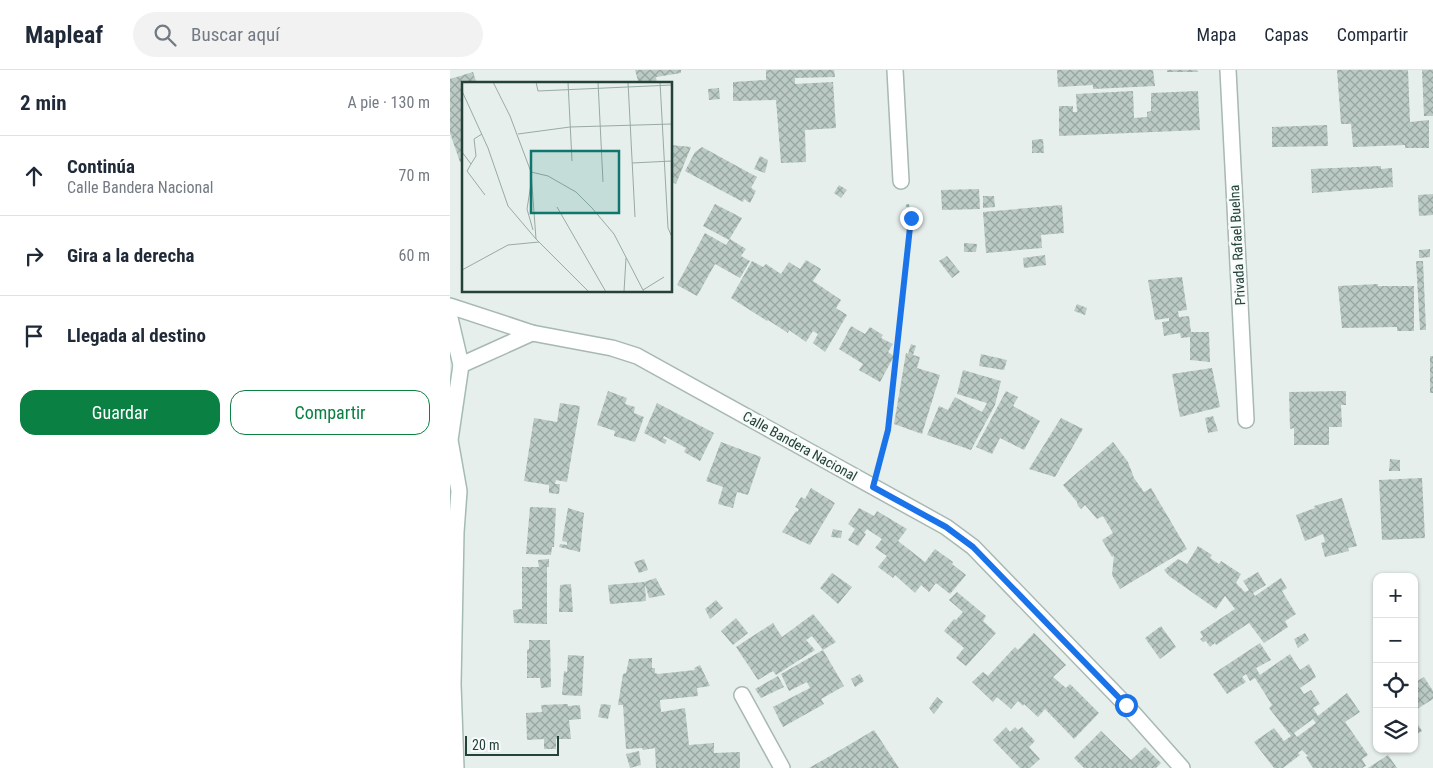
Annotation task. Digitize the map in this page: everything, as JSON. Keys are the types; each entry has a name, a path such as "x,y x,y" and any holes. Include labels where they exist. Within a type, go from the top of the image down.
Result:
{"street":[{"path":"895,70 901,181"},
{"name":"Privada Rafael Buelna","path":"1228,70 1246,420"},
{"name":"Calle Bandera Nacional","path":"450,306 532,333 612,348 637,356 946,527 973,547 1126,705 1182,768"},
{"path":"450,318 461,365 450,440 459,491 456,532 453,684 456,768"},
{"path":"461,365 532,333"},
{"path":"742,695 782,768"}],"path":[{"path":"873,487 888,430 911,218"}],"building":[{"path":"635,70 681,70 681,73 656,77 657,82 638,82"},
{"path":"766,70 834,70 835,77 795,78 795,84 833,82 836,128 805,130 806,162 781,163 776,100 733,101 733,82 766,80"},
{"path":"1057,70 1153,70 1155,86 1093,89 1093,85 1058,87"},
{"path":"1167,70 1197,70 1198,72 1167,72"},
{"path":"1337,70 1408,70 1410,122 1429,120 1429,148 1405,148 1405,145 1353,147 1351,124 1341,124"},
{"path":"1422,70 1433,70 1433,116 1424,116"},
{"path":"473,72 476,82 462,82 462,162 460,162 450,133 450,79"},
{"path":"719,88 720,99 709,100 708,89"},
{"path":"1133,91 1134,118 1147,117 1147,112 1151,111 1151,93 1198,91 1200,130 1059,136 1059,106 1073,106 1073,112 1077,112 1076,94"},
{"path":"1327,125 1328,146 1272,147 1272,127"},
{"path":"1043,139 1044,153 1032,153 1032,140"},
{"path":"672,145 691,147 676,184 672,182"},
{"path":"702,147 757,177 751,188 756,191 750,203 744,199 743,202 685,171 695,152"},
{"path":"760,156 768,160 765,173 754,169"},
{"path":"1381,166 1381,169 1392,168 1393,187 1312,193 1311,169"},
{"path":"839,185 847,190 841,198 834,193"},
{"path":"979,189 980,209 942,210 941,190"},
{"path":"1433,194 1433,215 1419,216 1418,195"},
{"path":"983,196 994,196 995,207 983,208"},
{"path":"715,204 742,218 729,240 703,226"},
{"path":"1062,205 1064,233 1041,235 1042,248 986,253 983,212"},
{"path":"705,233 726,245 730,239 746,249 741,256 750,261 740,278 715,264 697,296 677,285"},
{"path":"964,243 977,244 976,252 964,252"},
{"path":"1430,249 1430,257 1419,258 1419,250"},
{"path":"1045,255 1046,265 1024,268 1023,258"},
{"path":"947,256 960,272 952,278 939,261"},
{"path":"806,260 821,269 813,281 841,300 836,308 847,315 825,352 813,343 818,334 813,331 806,342 789,330 788,333 731,298 752,261 763,267 766,264 781,274 789,262 800,269"},
{"path":"1416,261 1423,261 1426,330 1420,330"},
{"path":"1182,277 1187,310 1178,311 1179,317 1189,316 1191,332 1209,332 1210,362 1190,360 1190,337 1181,338 1180,333 1164,336 1162,322 1169,321 1169,318 1155,320 1148,280"},
{"path":"1378,284 1378,286 1414,286 1414,331 1397,331 1397,327 1342,328 1338,286"},
{"path":"1077,304 1087,308 1085,315 1074,311"},
{"path":"851,326 865,334 870,327 883,335 881,338 893,344 888,352 894,356 880,382 859,370 863,364 839,349"},
{"path":"911,344 916,346 913,355 920,357 917,368 940,375 922,434 894,424 906,353 908,354"},
{"path":"981,354 1007,360 1004,370 979,366"},
{"path":"1430,356 1433,356 1433,393 1430,393"},
{"path":"1212,368 1220,407 1180,417 1172,374"},
{"path":"963,370 1001,381 995,405 971,450 927,435 939,406 948,410 955,397 982,412 987,403 957,394"},
{"path":"608,391 627,398 625,404 635,407 634,413 644,417 635,442 614,436 615,431 597,425"},
{"path":"1006,391 1018,397 1013,406 1040,421 1024,450 1000,438 992,454 976,447"},
{"path":"1346,391 1346,405 1341,405 1342,427 1329,427 1329,445 1294,445 1294,428 1290,429 1289,392"},
{"path":"560,403 580,406 567,482 556,480 555,484 560,484 559,494 549,493 549,485 524,481 534,418 557,422"},
{"path":"657,403 714,433 700,461 684,452 686,448 664,436 663,438 667,440 665,444 644,433"},
{"path":"1213,416 1218,431 1208,433 1205,418"},
{"path":"1061,418 1083,429 1055,477 1029,469"},
{"path":"721,442 761,457 748,495 737,492 733,508 718,504 723,487 706,481"},
{"path":"1113,442 1128,462 1134,478 1144,492 1151,488 1187,549 1120,589 1112,575 1114,555 1112,557 1102,540 1113,533 1103,516 1097,519 1085,505 1081,509 1063,485"},
{"path":"1390,459 1400,460 1400,471 1389,471"},
{"path":"1422,478 1425,538 1382,540 1379,480"},
{"path":"811,488 835,503 810,545 782,532 799,509 795,507 801,497 805,499"},
{"path":"1342,498 1357,546 1348,548 1349,551 1325,557 1321,543 1325,542 1323,534 1305,541 1296,515 1315,508 1314,506"},
{"path":"530,507 556,508 554,547 552,547 551,555 526,554"},
{"path":"568,508 584,513 580,552 559,547 560,544 567,545 567,542 562,541"},
{"path":"859,508 874,516 877,511 907,529 898,541 925,562 935,549 953,562 952,564 966,575 950,594 936,583 929,592 921,585 915,593 895,575 893,578 878,567 887,556 875,548 882,539 867,529 858,546 848,540 855,529 848,524"},
{"path":"833,529 842,531 841,538 831,537"},
{"path":"1198,546 1212,555 1210,558 1219,564 1221,561 1241,574 1236,583 1245,592 1249,590 1243,581 1258,572 1266,585 1253,593 1255,596 1281,578 1287,588 1282,591 1296,614 1285,621 1288,627 1264,643 1249,623 1216,645 1215,643 1210,647 1206,641 1203,642 1200,639 1203,637 1200,632 1235,609 1225,596 1216,609 1169,576 1164,570 1178,559 1187,564"},
{"path":"549,559 549,567 547,567 547,624 514,623 513,610 522,609 522,567 539,567 538,560"},
{"path":"644,559 648,570 639,573 634,562"},
{"path":"832,573 852,587 838,604 820,588"},
{"path":"656,578 665,595 649,598 645,584 646,601 610,604 608,585 644,582"},
{"path":"571,584 573,612 559,612 560,585"},
{"path":"957,592 986,616 983,621 996,633 966,666 956,658 964,648 944,631 963,612 949,600"},
{"path":"716,600 723,608 710,619 705,609"},
{"path":"813,614 836,642 823,650 812,636 806,640 815,650 776,675 773,671 758,680 736,647 773,623 782,637"},
{"path":"736,618 748,633 733,645 721,631"},
{"path":"1161,626 1176,647 1160,659 1145,638"},
{"path":"1034,633 1066,665 1053,677 1066,688 1070,684 1099,713 1074,739 1045,709 1038,717 1018,701 1011,709 997,697 993,702 972,682 983,672 988,676 1015,647 1018,650"},
{"path":"1305,633 1309,640 1298,648 1294,639"},
{"path":"529,640 550,640 551,687 541,688 540,678 527,678"},
{"path":"1260,643 1271,660 1256,668 1260,675 1290,654 1300,670 1309,664 1316,677 1300,688 1304,694 1311,690 1320,704 1313,708 1318,716 1347,693 1360,712 1345,722 1368,755 1362,759 1366,766 1362,768 1313,768 1306,757 1308,756 1302,750 1298,753 1300,755 1283,768 1274,768 1254,742 1274,728 1284,741 1291,736 1269,708 1272,705 1255,678 1250,681 1246,674 1242,677 1246,682 1227,694 1213,674","holes":["1313,719 1316,723 1297,737 1294,733"]},
{"path":"823,650 844,686 821,699 824,704 783,727 773,707 810,688 807,682 789,691 781,674"},
{"path":"568,655 584,656 582,696 562,695 564,671 567,672"},
{"path":"652,658 652,668 655,668 655,673 658,674 695,670 694,668 700,665 710,686 697,688 698,696 660,700 661,712 685,708 689,745 714,743 714,753 740,752 740,768 656,768 655,748 643,750 642,748 626,749 623,705 618,705 623,674 626,673 629,659"},
{"path":"860,674 864,681 855,687 851,679"},
{"path":"778,676 784,687 761,698 755,689"},
{"path":"1424,677 1433,691 1433,699 1418,708 1418,708 1418,681"},
{"path":"937,697 943,702 934,714 929,708"},
{"path":"568,704 568,706 580,705 581,719 569,720 571,739 556,739 556,749 544,749 544,739 527,740 526,713 542,712 541,705"},
{"path":"601,704 611,705 608,719 598,717"},
{"path":"1418,724 1422,731 1418,734"},
{"path":"1006,727 1010,732 1015,727 1018,730 1022,727 1035,741 1029,747 1040,759 1030,768 1020,768 993,740"},
{"path":"874,730 899,768 809,768 837,752"},
{"path":"1101,731 1131,760 1145,747 1161,763 1156,768 1084,768 1074,758"},
{"path":"639,751 641,765 630,768 626,754"},
{"path":"1388,755 1397,768 1368,768"}],"route":[{"path":"911,218 888,430 873,487 946,527 973,547 1126,705"}]}
